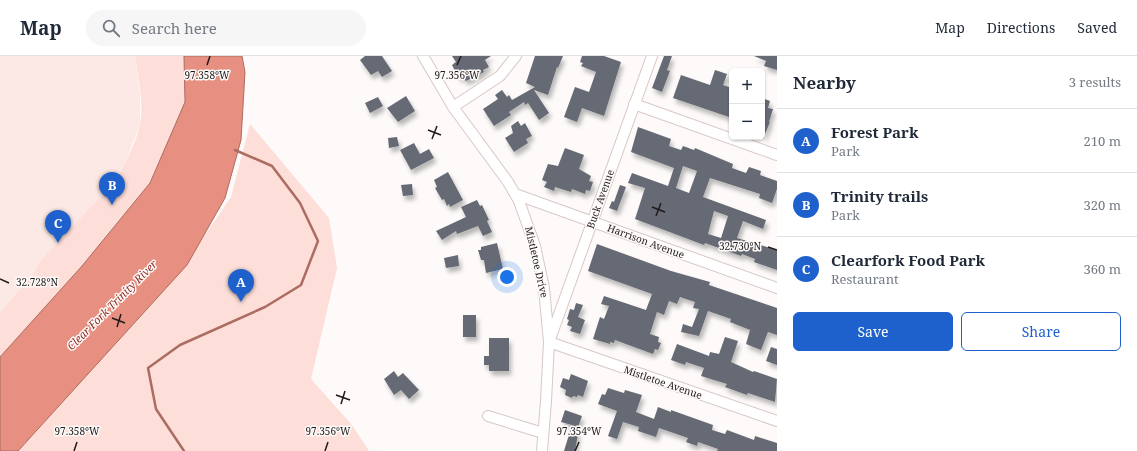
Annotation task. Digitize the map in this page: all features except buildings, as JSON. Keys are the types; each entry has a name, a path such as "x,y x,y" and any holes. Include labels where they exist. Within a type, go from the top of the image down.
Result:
{"street":[{"name":"Mistletoe Drive","path":"423,56 453,107 508,182 526,218 535,246 544,288 549,342 542,451"},
{"path":"453,107 500,76 516,56"},
{"name":"Buck Avenue","path":"549,342 652,56"},
{"path":"634,104 777,155"},
{"name":"Harrison Avenue","path":"515,194 777,288"},
{"name":"Mistletoe Avenue","path":"549,342 777,421"},
{"path":"488,416 543,432"}],"shaded area":[{"path":"0,56 135,56 140,95 140,124 125,164 117,179 41,260 32,276 0,312"},
{"path":"135,56 184,56 185,102 150,183 82,266 0,357 0,312 32,276 41,260 117,179 130,152 136,138 141,116 140,90"},
{"path":"250,124 329,218 337,268 311,379 352,425 369,451 18,451 176,277 231,197"}],"water":[{"name":"Clear Fork Trinity River","path":"184,56 242,56 245,72 241,140 225,198 187,265 18,451 0,451 0,357 82,266 150,183 185,102"}],"waterway":[{"path":"184,451 156,409 148,368 180,345 265,307 301,285 318,241 300,203 272,166 235,150"}],"place":[{"name":"Trinity trails","path":"112,205"},
{"name":"Clearfork Food Park","path":"58,243"},
{"name":"Forest Park","path":"241,302"}]}
